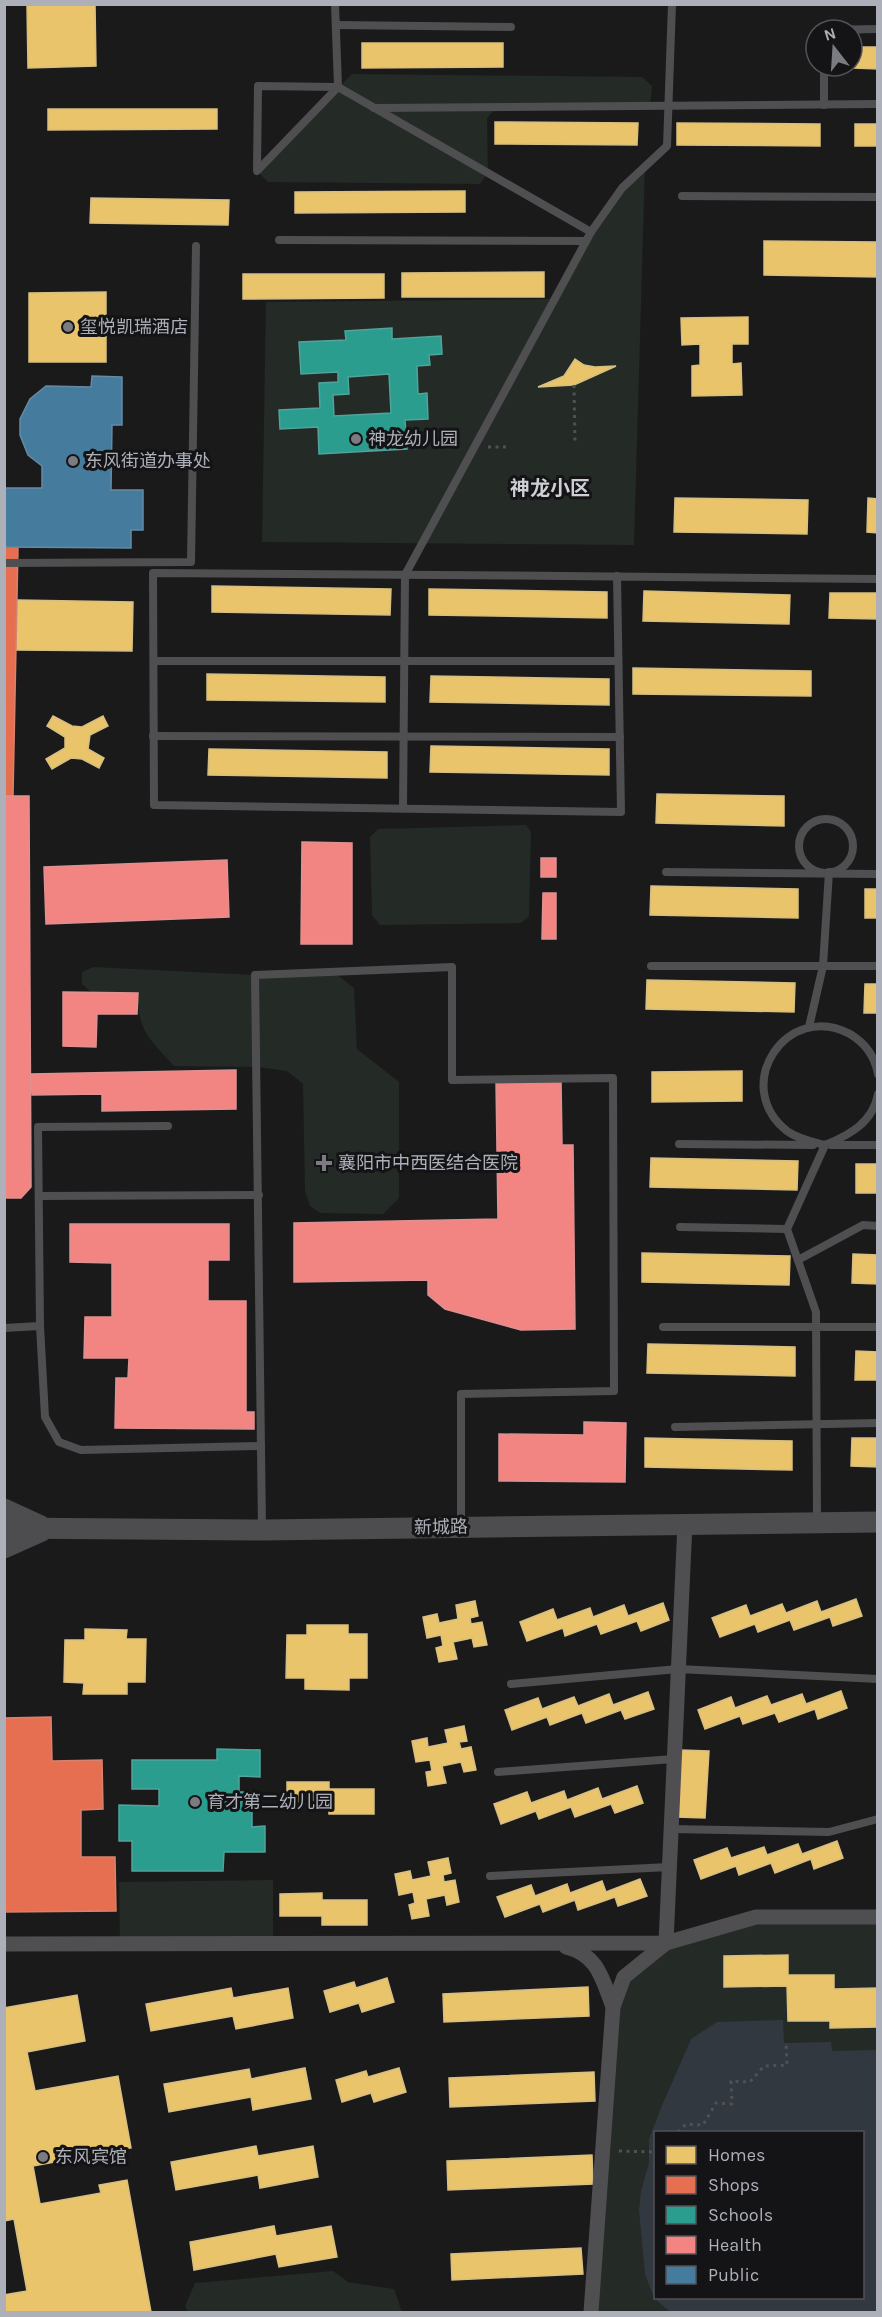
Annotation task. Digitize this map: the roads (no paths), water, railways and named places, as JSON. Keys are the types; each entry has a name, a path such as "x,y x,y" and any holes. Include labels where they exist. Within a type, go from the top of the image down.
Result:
{"street":[{"path":"4,1509 47,1528"},
{"name":"新城路","path":"4,1528 262,1530 878,1522"},
{"path":"591,2313 613,2007 624,1977 666,1942 685,1523"},
{"path":"4,1548 47,1528"},
{"path":"4,1944 666,1942 756,1917 878,1917"},
{"path":"549,1943 584,1951 599,1971 613,2007"}],"lane":[{"path":"335,4 338,87 257,171 258,86 338,87 591,232"},
{"path":"403,808 405,575 591,232 622,188 667,146 672,4"},
{"path":"336,25 511,27"},
{"path":"824,78 824,105"},
{"path":"373,108 878,104"},
{"path":"681,196 878,196"},
{"path":"279,240 586,241"},
{"path":"4,563 191,562 196,246"},
{"path":"617,576 621,812 154,805 153,573 617,576 878,579"},
{"path":"154,661 618,661"},
{"path":"153,735 620,737"},
{"path":"820,819 837,821 850,833 852,841 852,850 845,865 829,872 812,868 801,855 801,837 805,829 820,819"},
{"path":"666,872 878,874"},
{"path":"809,1028 823,966 829,872"},
{"path":"651,966 878,966"},
{"path":"262,1530 255,975 452,967 452,1080 613,1078 614,1391 461,1394 461,1526"},
{"path":"825,1145 788,1132 774,1119 766,1102 763,1082 767,1064 777,1047 791,1034 809,1028 826,1027 842,1030 856,1038 868,1050 878,1074"},
{"path":"817,1522 816,1312 786,1229 825,1145 857,1129 869,1116 878,1094"},
{"path":"168,1126 38,1127 40,1326 45,1417 59,1442 81,1450 261,1446"},
{"path":"680,1144 878,1145"},
{"path":"39,1196 259,1195"},
{"path":"798,1260 863,1225 878,1226"},
{"path":"680,1227 786,1229"},
{"path":"4,1328 40,1326"},
{"path":"663,1327 878,1327"},
{"path":"675,1427 878,1423"},
{"path":"511,1684 678,1669 878,1679"},
{"path":"498,1772 674,1760"},
{"path":"671,1829 829,1832 878,1819"},
{"path":"490,1876 669,1867"}],"place":[{"name":"玺悦凯瑞酒店","path":"68,327"},
{"name":"神龙幼儿园","path":"356,439"},
{"name":"东风街道办事处","path":"73,461"},
{"name":"襄阳市中西医结合医院","path":"324,1163"},
{"name":"育才第二幼儿园","path":"195,1802"},
{"name":"东风宾馆","path":"43,2157"}],"district":[{"name":"神龙小区","path":"550,488"}]}
